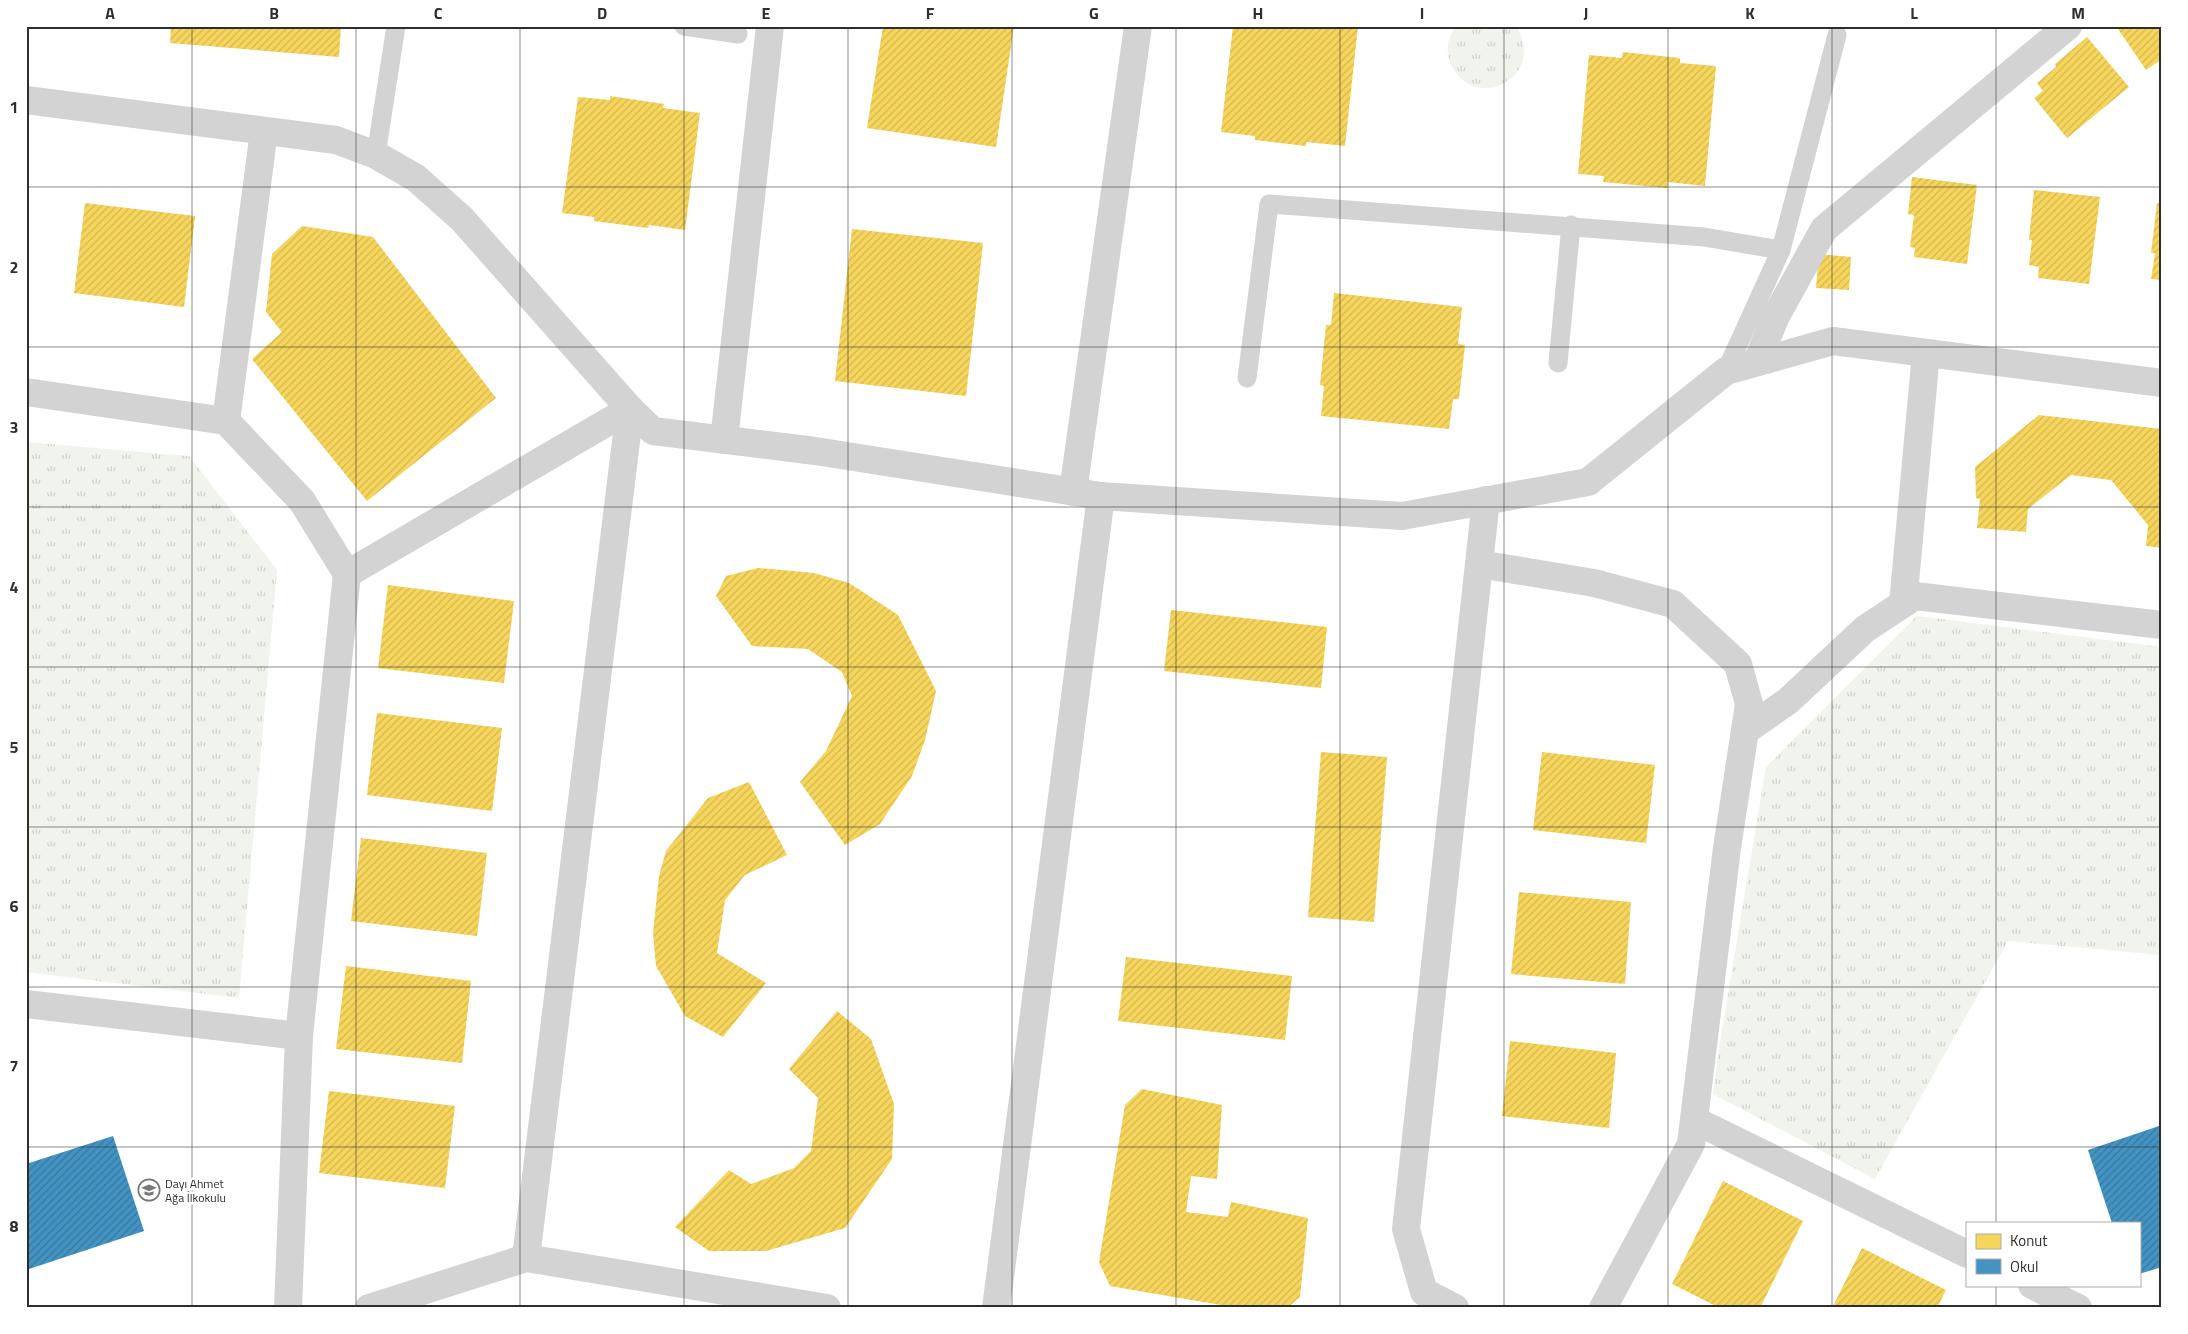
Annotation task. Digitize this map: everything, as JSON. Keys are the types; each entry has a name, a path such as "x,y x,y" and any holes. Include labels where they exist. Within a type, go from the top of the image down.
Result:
{"street":[{"path":"724,440 770,26"},
{"path":"1074,492 1138,26"},
{"path":"1757,362 1776,316 1824,229 2068,26"},
{"path":"26,100 336,140 376,155 416,178 462,219 630,409 653,431 814,451 1101,496 1402,516 1588,482 1726,371 1833,341 2162,383"},
{"path":"226,421 264,130"},
{"path":"1903,604 1926,353"},
{"path":"26,392 226,421 302,501 347,574 298,1036 288,1308"},
{"path":"347,574 630,409"},
{"path":"526,1258 630,409"},
{"path":"996,1308 1101,496"},
{"path":"1455,1308 1424,1292 1406,1229 1486,500"},
{"path":"1479,564 1594,583 1673,604 1738,664 1750,704 1727,848 1691,1144 1603,1308"},
{"path":"1745,731 1788,701 1865,629 1915,596 2162,624"},
{"path":"26,1004 298,1036"},
{"path":"1694,1120 1966,1254"},
{"path":"369,1308 526,1258 827,1308"},
{"path":"2034,1286 2078,1308"}],"lane":[{"path":"376,155 396,26"},
{"path":"684,26 738,34"},
{"path":"1726,371 1781,250 1837,35"},
{"path":"1247,378 1269,204 1571,225 1704,237 1781,250"},
{"path":"1558,362 1571,225"}],"green space":[{"path":"1456,26 1516,26 1524,45 1523,61 1515,75 1503,84 1489,88 1474,86 1460,78 1450,62 1448,53 1449,39"},
{"path":"26,442 189,456 277,570 239,998 26,972"},
{"path":"1917,616 2162,647 2162,955 2008,941 1875,1179 1713,1094 1766,767"}],"building: Konut":[{"path":"171,26 341,26 339,57 170,43"},
{"path":"883,26 1014,26 996,147 867,128"},
{"path":"1233,26 1358,26 1345,146 1306,142 1306,146 1255,140 1255,136 1221,132"},
{"path":"2116,26 2162,26 2162,59 2146,70"},
{"path":"2087,37 2129,87 2067,138 2034,98 2043,91 2037,83 2056,67 2055,64"},
{"path":"1623,52 1680,58 1680,63 1716,66 1705,186 1668,182 1667,188 1603,182 1604,176 1578,174 1589,55 1622,58"},
{"path":"610,96 664,104 663,108 700,113 685,230 649,225 648,228 594,221 594,217 562,213 578,97 610,100"},
{"path":"1912,177 1977,185 1967,264 1914,257 1915,248 1910,247 1914,215 1908,214"},
{"path":"2034,190 2100,197 2089,284 2038,278 2039,267 2029,265 2032,240 2029,240"},
{"path":"85,203 195,216 184,307 74,293"},
{"path":"2157,203 2162,204 2162,280 2151,279 2155,253 2151,253"},
{"path":"302,226 373,237 496,398 367,501 252,359 282,332 266,312 272,254"},
{"path":"852,229 983,243 966,396 835,381"},
{"path":"1819,254 1851,257 1849,290 1816,288"},
{"path":"1334,293 1462,307 1458,344 1465,345 1459,399 1453,399 1449,429 1321,416 1324,386 1320,385 1326,325 1331,325"},
{"path":"2039,415 2162,429 2162,548 2146,546 2148,525 2111,480 2071,475 2028,509 2026,532 1977,528 1980,499 1976,498 1975,467"},
{"path":"758,568 814,573 849,583 898,615 936,691 925,740 912,776 880,824 845,845 800,782 826,751 852,696 842,672 808,649 752,646 716,596 726,576"},
{"path":"388,585 514,601 504,683 378,668"},
{"path":"1171,610 1327,627 1321,688 1164,671"},
{"path":"377,713 502,728 492,811 367,795"},
{"path":"1321,752 1387,757 1374,922 1308,917"},
{"path":"1542,752 1655,765 1646,843 1533,830"},
{"path":"749,782 787,855 745,875 725,900 717,953 766,983 723,1037 685,1016 656,966 653,933 659,876 666,851 708,798"},
{"path":"361,838 487,853 477,936 351,921"},
{"path":"1519,892 1631,902 1625,984 1511,974"},
{"path":"1126,957 1292,976 1285,1040 1118,1021"},
{"path":"346,966 471,981 462,1063 336,1049"},
{"path":"837,1011 871,1039 894,1104 892,1159 845,1228 766,1251 709,1251 675,1227 729,1170 751,1184 794,1168 811,1151 818,1098 789,1069"},
{"path":"1510,1041 1616,1053 1609,1128 1502,1116"},
{"path":"1142,1089 1222,1105 1217,1179 1191,1176 1186,1212 1228,1217 1231,1202 1308,1218 1300,1297 1287,1308 1238,1308 1110,1286 1099,1262 1125,1105"},
{"path":"329,1091 455,1106 445,1188 319,1173"},
{"path":"1723,1181 1803,1221 1760,1308 1720,1308 1672,1284"},
{"path":"1862,1248 1946,1290 1937,1308 1832,1308"}],"building: Okul":[{"path":"2162,1125 2162,1267 2140,1274 2140,1222 2112,1222 2088,1150"},
{"path":"113,1136 144,1231 26,1270 26,1164"}],"place":[{"name":"Dayı Ahmet Ağa İlkokulu","path":"149,1190"}]}
